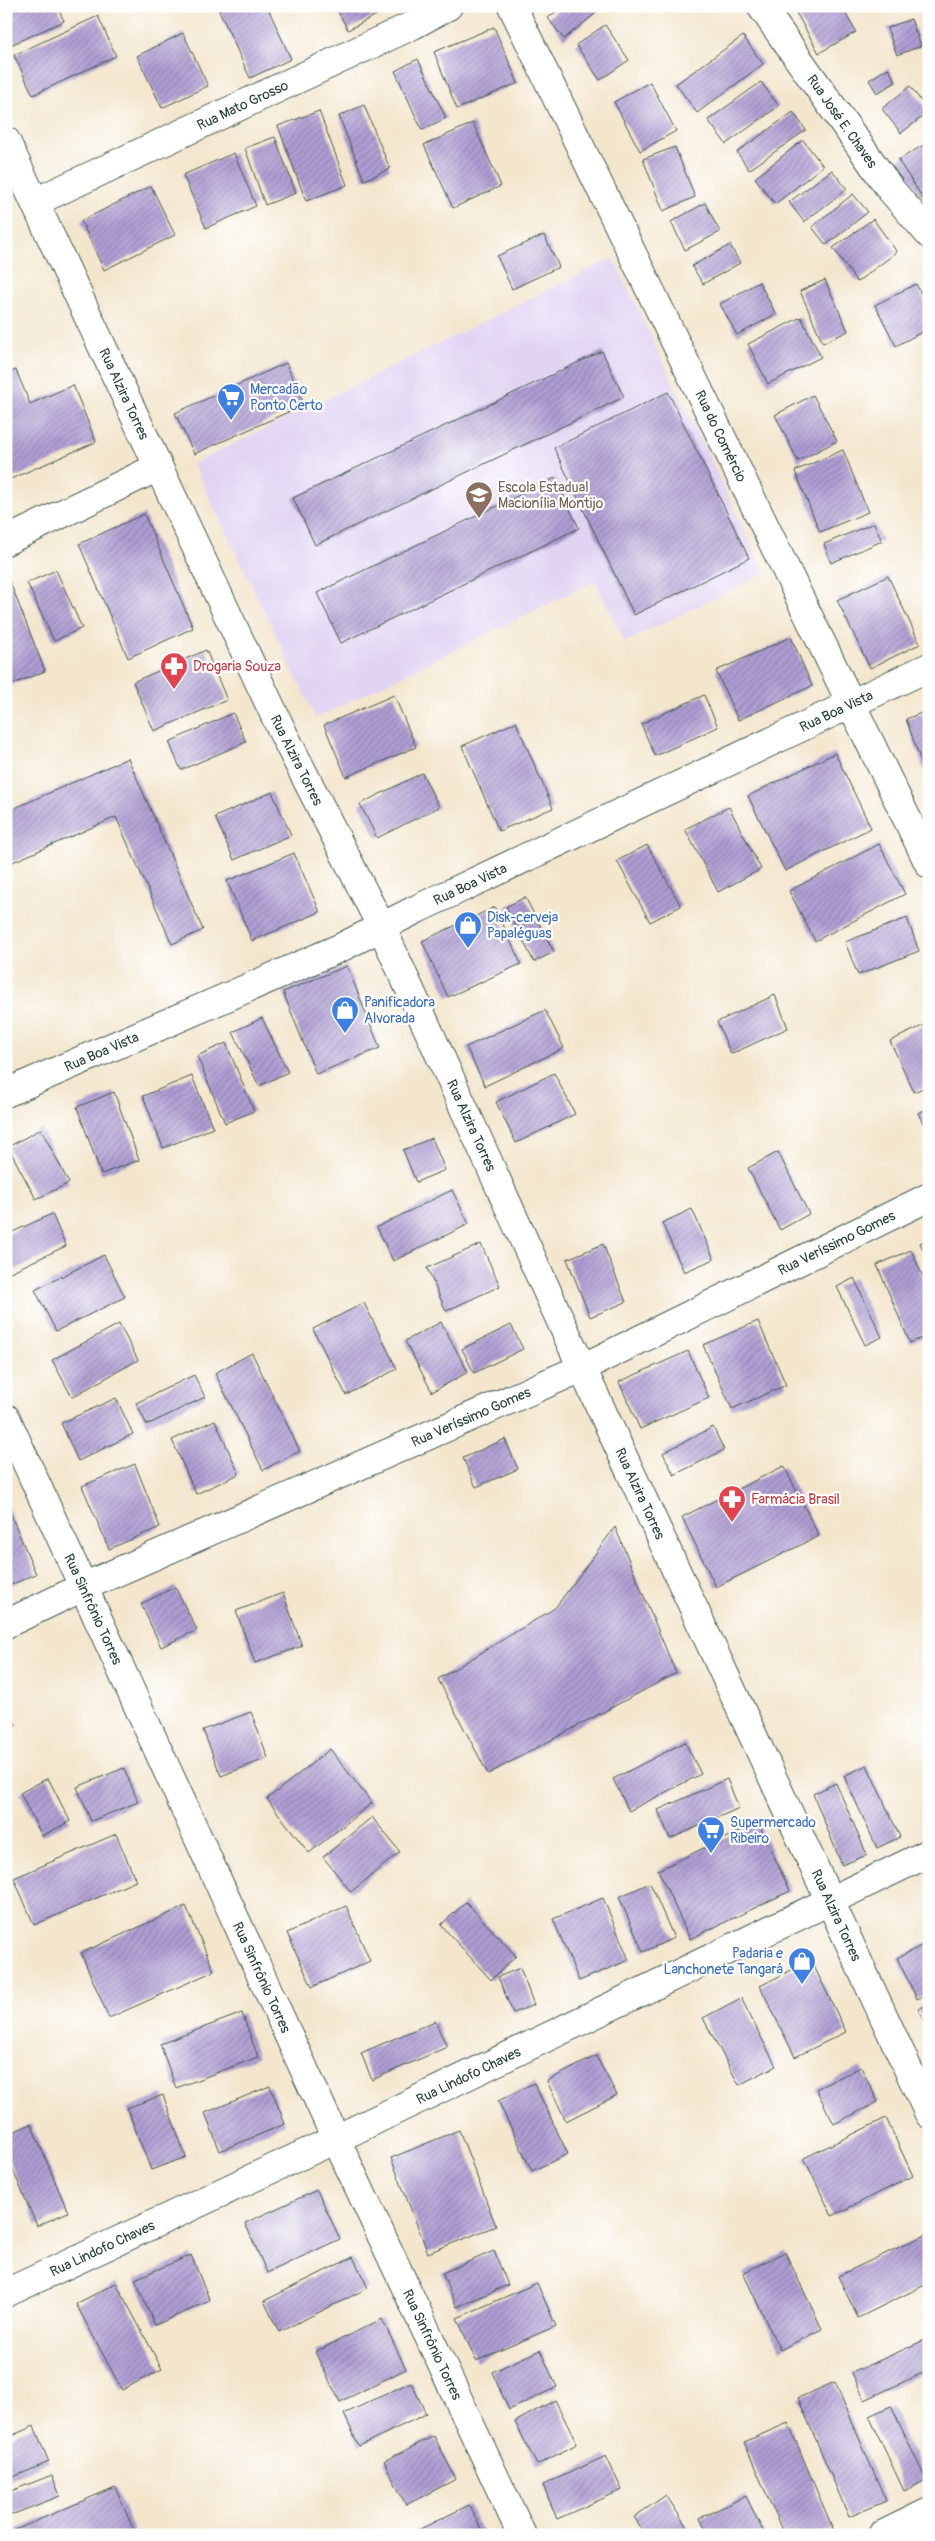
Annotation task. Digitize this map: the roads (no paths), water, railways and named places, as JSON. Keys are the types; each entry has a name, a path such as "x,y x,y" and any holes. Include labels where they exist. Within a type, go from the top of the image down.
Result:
{"street":[{"name":"Rua Mato Grosso","path":"36,202 448,6"},
{"name":"Rua do Comércio","path":"512,6 849,703 929,864"},
{"name":"Rua José E. Chaves","path":"761,6 891,190 929,234"},
{"name":"Rua Alzira Torres","path":"6,141 283,733 381,926 582,1368 929,2114"},
{"path":"6,541 158,467"},
{"name":"Rua Boa Vista","path":"6,1093 342,947 381,926 849,703 929,667"},
{"name":"Rua Veríssimo Gomes","path":"6,1624 83,1587 582,1368 929,1197"},
{"name":"Rua Sinfrônio Torres","path":"6,1418 336,2139 522,2535"},
{"name":"Rua Lindofo Chaves","path":"6,2293 336,2139 929,1853"},
{"path":"882,2535 929,2512"}],"place":[{"name":"Mercadão Ponto Certo","path":"231,421"},
{"name":"Escola Estadual Macionília Montijo","path":"479,519"},
{"name":"Drogaria Souza","path":"174,690"},
{"name":"Disk-cerveja Papaléguas","path":"468,949"},
{"name":"Panificadora Alvorada","path":"345,1034"},
{"name":"Farmácia Brasil","path":"732,1523"},
{"name":"Supermercado Ribeiro","path":"711,1854"},
{"name":"Padaria e Lanchonete Tangará","path":"802,1985"}]}
